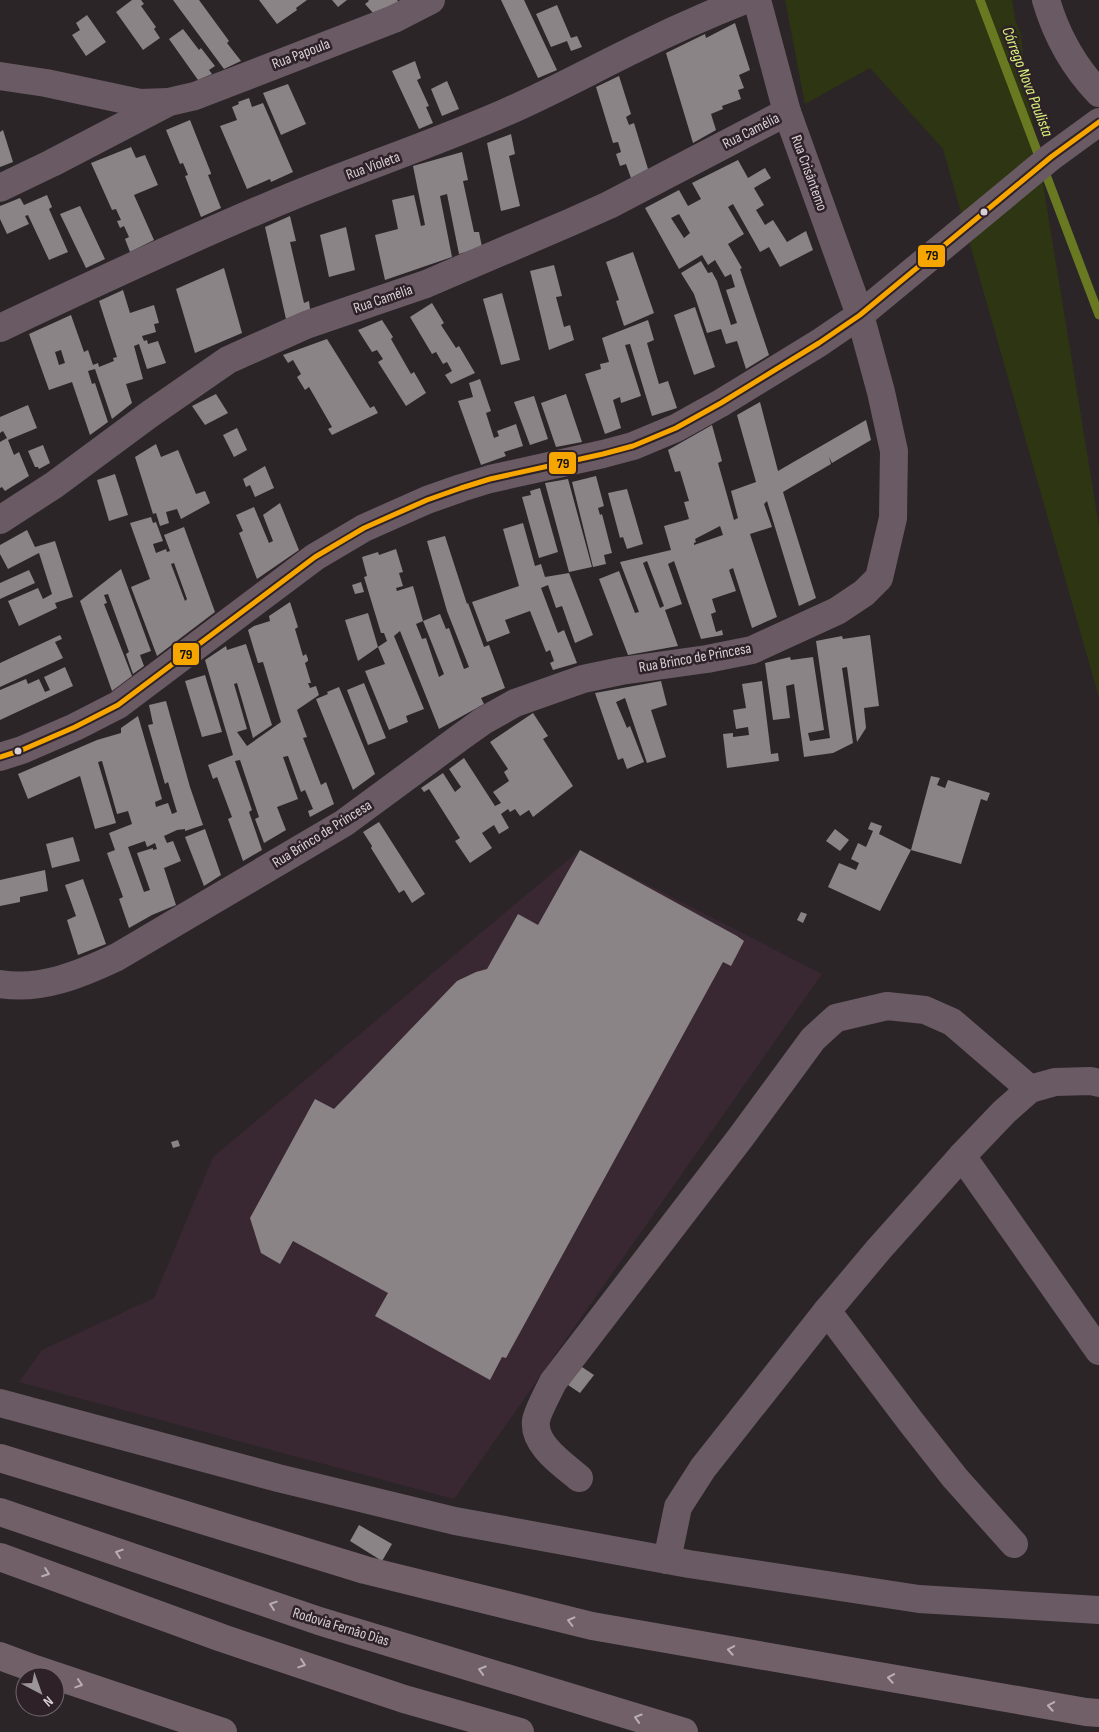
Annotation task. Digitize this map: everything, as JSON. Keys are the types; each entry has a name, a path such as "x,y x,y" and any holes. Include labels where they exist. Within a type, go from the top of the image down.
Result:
{"highway":[{"path":"0,1458 365,1570 592,1626 1099,1713"},
{"name":"Rodovia Fernão Dias","path":"0,1512 319,1621 684,1732"},
{"path":"0,1556 231,1641 404,1699 520,1732"},
{"path":"0,1656 223,1732"}],"street":[{"name":"Rua Papoula","path":"0,76 46,83 140,103 169,102 195,96 394,19 431,0"},
{"name":"Rua Violeta","path":"0,328 166,250 295,195 408,153 502,114 641,46 745,0"},
{"name":"Rua Crisântemo","path":"757,0 787,112 860,315"},
{"path":"1046,0 1053,21 1069,53 1088,82 1099,93"},
{"name":"Rua Papoula","path":"0,188 169,102"},
{"name":"Rua Camélia","path":"0,520 54,485 150,414 228,360 306,325 426,284 571,222 609,205 787,112"},
{"path":"0,757 22,750 75,727 118,705 315,557 364,528 427,500 490,479 633,446 676,428 721,403 860,315 1051,157 1099,122"},
{"name":"Rua Brinco de Princesa","path":"0,984 18,987 41,984 89,970 117,957 344,824 462,736 515,704 583,678 707,660 752,650 829,615 864,593 879,578 893,518 894,451 881,392 860,315"},
{"path":"579,1478 551,1455 539,1438 536,1421 553,1382 741,1137 813,1039 836,1018 887,1006 925,1010 952,1022 1030,1089"},
{"path":"667,1560 678,1507 708,1461 827,1310 962,1156 1004,1112 1030,1089 1055,1082 1091,1081 1099,1083"},
{"path":"962,1156 1099,1351"},
{"path":"827,1310 955,1478 1014,1544"},
{"path":"0,1403 278,1478 455,1521 667,1560 920,1599 1099,1610"}],"shaded area":[{"path":"580,850 822,974 454,1499 19,1382 42,1350 154,1298 213,1157"}],"green space":[{"path":"785,0 1012,0 1016,23 1021,34 1026,80 1099,526 1099,698 943,149 870,68 805,104"}],"building":[{"path":"132,0 141,0 144,4 141,6 156,27 154,29 160,38 143,50 116,12"},
{"path":"173,0 199,0 241,61 224,69"},
{"path":"259,0 307,0 296,8 297,10 277,24"},
{"path":"332,0 347,0 338,7"},
{"path":"368,0 397,0 399,2 373,13 365,4"},
{"path":"501,0 524,0 557,70 538,78"},
{"path":"557,5 571,38 577,36 582,47 571,51 567,41 551,47 536,14"},
{"path":"87,15 106,42 86,56 72,35 80,30 76,23"},
{"path":"735,23 750,70 739,75 744,88 738,90 741,99 722,106 723,109 711,114 716,130 693,143 666,53 705,34 706,38"},
{"path":"183,29 199,50 201,48 215,66 209,70 212,74 198,80 169,39"},
{"path":"415,61 421,78 417,80 429,106 426,107 433,123 419,129 392,71"},
{"path":"619,76 631,114 626,117 629,125 634,123 648,169 631,178 626,164 620,166 616,154 621,152 618,142 613,143 596,87"},
{"path":"447,81 459,109 442,116 431,89"},
{"path":"288,84 306,124 281,135 263,93"},
{"path":"249,98 252,107 263,103 293,172 271,182 270,179 247,189 220,126 237,120 232,107 239,104 238,102"},
{"path":"190,120 211,173 208,175 221,208 201,217 185,176 188,175 183,163 180,164 166,130"},
{"path":"3,130 13,162 0,167 0,132"},
{"path":"511,134 515,154 509,156 520,206 501,211 487,143"},
{"path":"131,147 136,158 145,155 158,185 134,195 154,240 130,252 125,239 129,237 124,226 120,228 117,221 121,220 116,209 112,210 91,163"},
{"path":"462,152 468,180 463,181 474,232 479,232 482,247 459,254 447,194 440,196 452,257 385,280 375,235 398,229 392,200 414,195 421,226 425,225 413,166"},
{"path":"738,160 748,178 765,168 771,178 754,188 764,205 756,210 765,225 773,220 787,242 806,231 813,250 780,267 769,247 760,252 733,204 728,207 744,234 728,244 742,268 740,269 769,355 746,369 737,341 726,344 721,329 707,333 694,294 681,273 701,261 708,273 712,272 717,281 731,325 737,323 726,290 735,287 731,274 725,277 715,260 708,265 702,255 679,269 645,208 679,190 688,206 701,199 692,183","holes":["679,214 690,233 684,238 671,218"]},
{"path":"47,195 52,207 49,209 68,252 49,260 28,215 25,216 29,224 7,234 0,219 0,206 20,198 24,205"},
{"path":"80,206 105,259 86,268 60,214"},
{"path":"290,216 296,241 290,242 304,303 309,301 310,309 286,319 265,227"},
{"path":"346,227 355,270 329,277 320,235"},
{"path":"633,252 654,313 624,326 616,301 619,300 606,262"},
{"path":"554,265 562,296 556,297 564,327 570,325 574,340 549,350 530,271"},
{"path":"224,268 242,333 195,353 176,289"},
{"path":"123,290 130,313 154,305 159,323 154,324 156,332 142,336 144,341 147,340 148,344 158,341 166,363 147,369 139,344 134,346 143,379 126,384 132,403 112,419 95,369 88,371 92,384 95,383 108,422 90,435 72,382 49,390 29,334 71,315 84,352 88,350 93,365 98,363 99,367 114,361 113,358 117,357 99,301","holes":["61,350 65,363 59,365 55,352"]},
{"path":"502,293 520,360 501,365 483,299"},
{"path":"432,303 444,323 441,325 456,348 459,346 475,373 451,384 445,375 452,371 447,362 443,364 436,352 432,354 410,317"},
{"path":"695,307 715,367 694,375 674,315"},
{"path":"382,320 393,337 391,339 411,374 414,372 426,393 406,406 378,362 383,359 377,350 372,352 358,330"},
{"path":"648,320 654,340 647,343 659,384 668,381 677,408 652,416 630,344 625,345 641,396 621,403 620,397 613,400 621,428 605,434 585,374 601,369 600,364 609,362 602,338"},
{"path":"327,339 370,408 374,406 378,413 332,435 328,429 332,427 309,387 305,390 297,377 301,374 293,360 288,363 283,355"},
{"path":"480,379 491,411 486,413 494,438 499,436 497,431 516,424 523,446 504,452 506,456 481,465 458,401 473,397 469,383"},
{"path":"216,394 228,413 205,425 192,406"},
{"path":"566,394 582,442 556,447 541,403"},
{"path":"534,396 548,439 530,445 514,402"},
{"path":"760,402 778,471 866,420 871,440 832,463 829,457 831,464 783,492 816,598 799,606 767,501 764,504 772,527 750,534 777,617 752,628 733,568 729,570 736,591 712,599 716,612 711,614 716,632 722,630 723,635 701,639 674,561 668,564 682,604 665,610 678,646 628,655 599,579 619,571 635,613 639,612 620,562 671,550 664,526 689,519 684,502 689,501 680,471 675,472 668,450 712,425 722,461 718,463 734,520 738,518 731,491 756,482 737,415","holes":["720,526 723,535 694,545 695,539","647,561 664,606 660,608 643,563"]},
{"path":"28,405 37,428 8,440 14,455 19,452 29,476 5,491 2,487 0,488 0,442 7,438 3,431 0,433 0,417"},
{"path":"237,428 247,450 234,457 223,435"},
{"path":"156,444 161,457 178,450 196,494 205,491 210,503 181,519 177,509 166,512 169,523 160,526 156,513 153,514 135,457"},
{"path":"43,445 50,463 39,469 35,467 28,451"},
{"path":"265,466 274,488 255,497 250,485 246,487 243,479"},
{"path":"115,474 128,515 109,521 97,480"},
{"path":"596,476 604,506 598,508 600,515 602,514 612,553 604,555 606,564 593,567 572,482"},
{"path":"568,479 592,567 569,572 545,483"},
{"path":"540,488 558,552 539,558 522,497 531,495 530,491"},
{"path":"627,489 643,544 627,549 623,537 620,538 608,493"},
{"path":"280,503 299,550 257,579 239,533 243,531 236,515 254,507 269,543 273,541 263,515"},
{"path":"151,517 153,523 156,522 163,541 153,544 156,553 166,549 167,552 170,551 164,535 184,527 215,612 157,656 131,587 150,579 130,523","holes":["174,563 187,599 185,601 171,564"]},
{"path":"523,523 535,566 541,564 545,577 569,573 593,635 575,643 562,606 556,608 548,585 541,588 558,633 564,630 577,663 553,670 550,663 554,661 550,650 546,652 530,611 505,620 510,633 487,642 472,602 519,586 503,529"},
{"path":"27,530 35,547 55,541 73,597 55,603 57,608 19,626 8,601 38,588 43,599 52,594 39,553 8,569 0,554 0,545"},
{"path":"445,536 467,604 484,647 489,645 505,688 481,698 484,704 439,729 400,631 394,636 424,709 406,716 408,722 389,730 365,671 385,664 378,647 387,641 384,633 381,633 364,577 367,576 362,557 378,552 379,555 396,549 403,572 399,573 403,586 396,588 397,591 413,586 423,621 440,614 446,629 449,628 464,669 469,667 447,611 427,541","holes":["423,621 444,674 439,677 426,638 422,639 416,624"]},
{"path":"121,569 151,651 140,655 144,666 133,674 126,654 129,652 108,594 104,595 107,603 104,604 132,676 112,691 80,601"},
{"path":"29,570 35,583 0,599 0,583"},
{"path":"361,582 364,592 355,594 352,585"},
{"path":"290,602 298,627 295,629 303,656 306,654 308,659 305,663 311,683 308,683 310,688 316,686 319,695 297,710 307,737 303,738 321,785 326,782 334,804 310,817 308,811 313,809 305,790 301,792 288,756 283,757 298,799 277,807 286,830 264,843 255,819 259,817 240,760 235,761 252,810 249,812 262,850 243,861 228,819 232,817 217,777 213,779 208,765 233,755 205,660 226,646 227,650 246,644 272,725 253,738 237,683 234,684 247,729 237,732 247,746 281,722 263,662 258,663 248,630 270,621 269,616"},
{"path":"368,613 378,647 358,661 345,620"},
{"path":"60,635 62,639 55,642 63,658 0,687 0,663"},
{"path":"870,635 879,706 864,708 866,728 857,742 847,667 842,668 853,743 833,753 804,757 794,684 786,686 790,718 773,720 765,663 790,657 791,660 813,657 824,730 808,733 810,741 830,738 816,641 842,636 843,639"},
{"path":"65,667 73,686 0,720 0,690 26,679 28,684 39,679 45,692 50,690 44,677"},
{"path":"205,675 222,732 202,737 185,681"},
{"path":"661,681 667,705 651,710 666,757 647,763 625,698 616,702 627,728 630,726 644,762 627,769 623,758 618,760 595,693"},
{"path":"762,681 771,754 778,753 779,761 727,768 723,734 733,733 733,737 749,735 748,727 736,729 733,710 746,708 742,684"},
{"path":"364,683 386,738 368,745 347,690"},
{"path":"339,687 375,774 353,790 316,699"},
{"path":"166,701 190,787 203,825 185,831 185,829 177,830 164,836 167,843 173,841 181,861 164,868 176,905 152,915 129,928 119,899 123,897 107,853 115,850 109,833 132,824 128,811 117,814 102,761 98,762 116,823 95,829 80,776 28,799 18,774 97,740 121,733 121,728 138,716 162,799 155,802 156,807 168,803 172,814 177,812 168,782 165,784 148,725 153,724 149,705","holes":["145,841 147,847 155,843 157,849 153,850 153,848 137,853 150,890 144,892 128,847"]},
{"path":"533,713 548,736 543,739 573,786 533,817 529,810 520,816 515,809 510,812 508,809 501,814 509,828 499,834 494,825 482,833 492,848 470,863 455,841 460,838 429,789 424,792 421,788 443,773 455,792 461,787 449,769 464,758 495,806 501,803 493,792 509,781 504,772 508,769 490,742"},
{"path":"931,776 940,778 937,785 945,788 948,780 990,793 987,801 981,799 961,864 911,850"},
{"path":"379,822 425,894 412,903 404,890 399,893 363,832"},
{"path":"871,822 882,826 879,834 911,850 880,911 828,887 839,863 856,870 859,863 851,859 858,843 866,847 873,831 868,829"},
{"path":"205,829 221,875 204,886 185,837"},
{"path":"835,829 849,840 840,851 826,841"},
{"path":"73,837 80,861 52,868 46,844"},
{"path":"580,850 744,941 731,966 723,962 506,1358 502,1357 490,1380 375,1316 388,1293 293,1241 280,1264 261,1253 250,1218 315,1099 334,1109 457,981 487,969 518,914 538,925"},
{"path":"45,870 48,891 20,897 20,902 0,906 0,880"},
{"path":"83,879 106,944 78,955 67,920 76,916 65,885"},
{"path":"801,912 807,914 803,923 797,920"},
{"path":"178,1140 180,1146 173,1148 171,1142"},
{"path":"582,1367 594,1375 580,1393 568,1385"},
{"path":"359,1525 392,1544 382,1561 350,1541"}],"waterway":[{"name":"Córrego Nova Paulista","path":"980,0 1099,315"}],"transit line":[{"name":"79","path":"0,757 22,750 75,727 118,705 315,557 364,528 427,500 490,479 633,446 676,428 721,403 819,343 860,315 1051,157 1099,122"}]}
